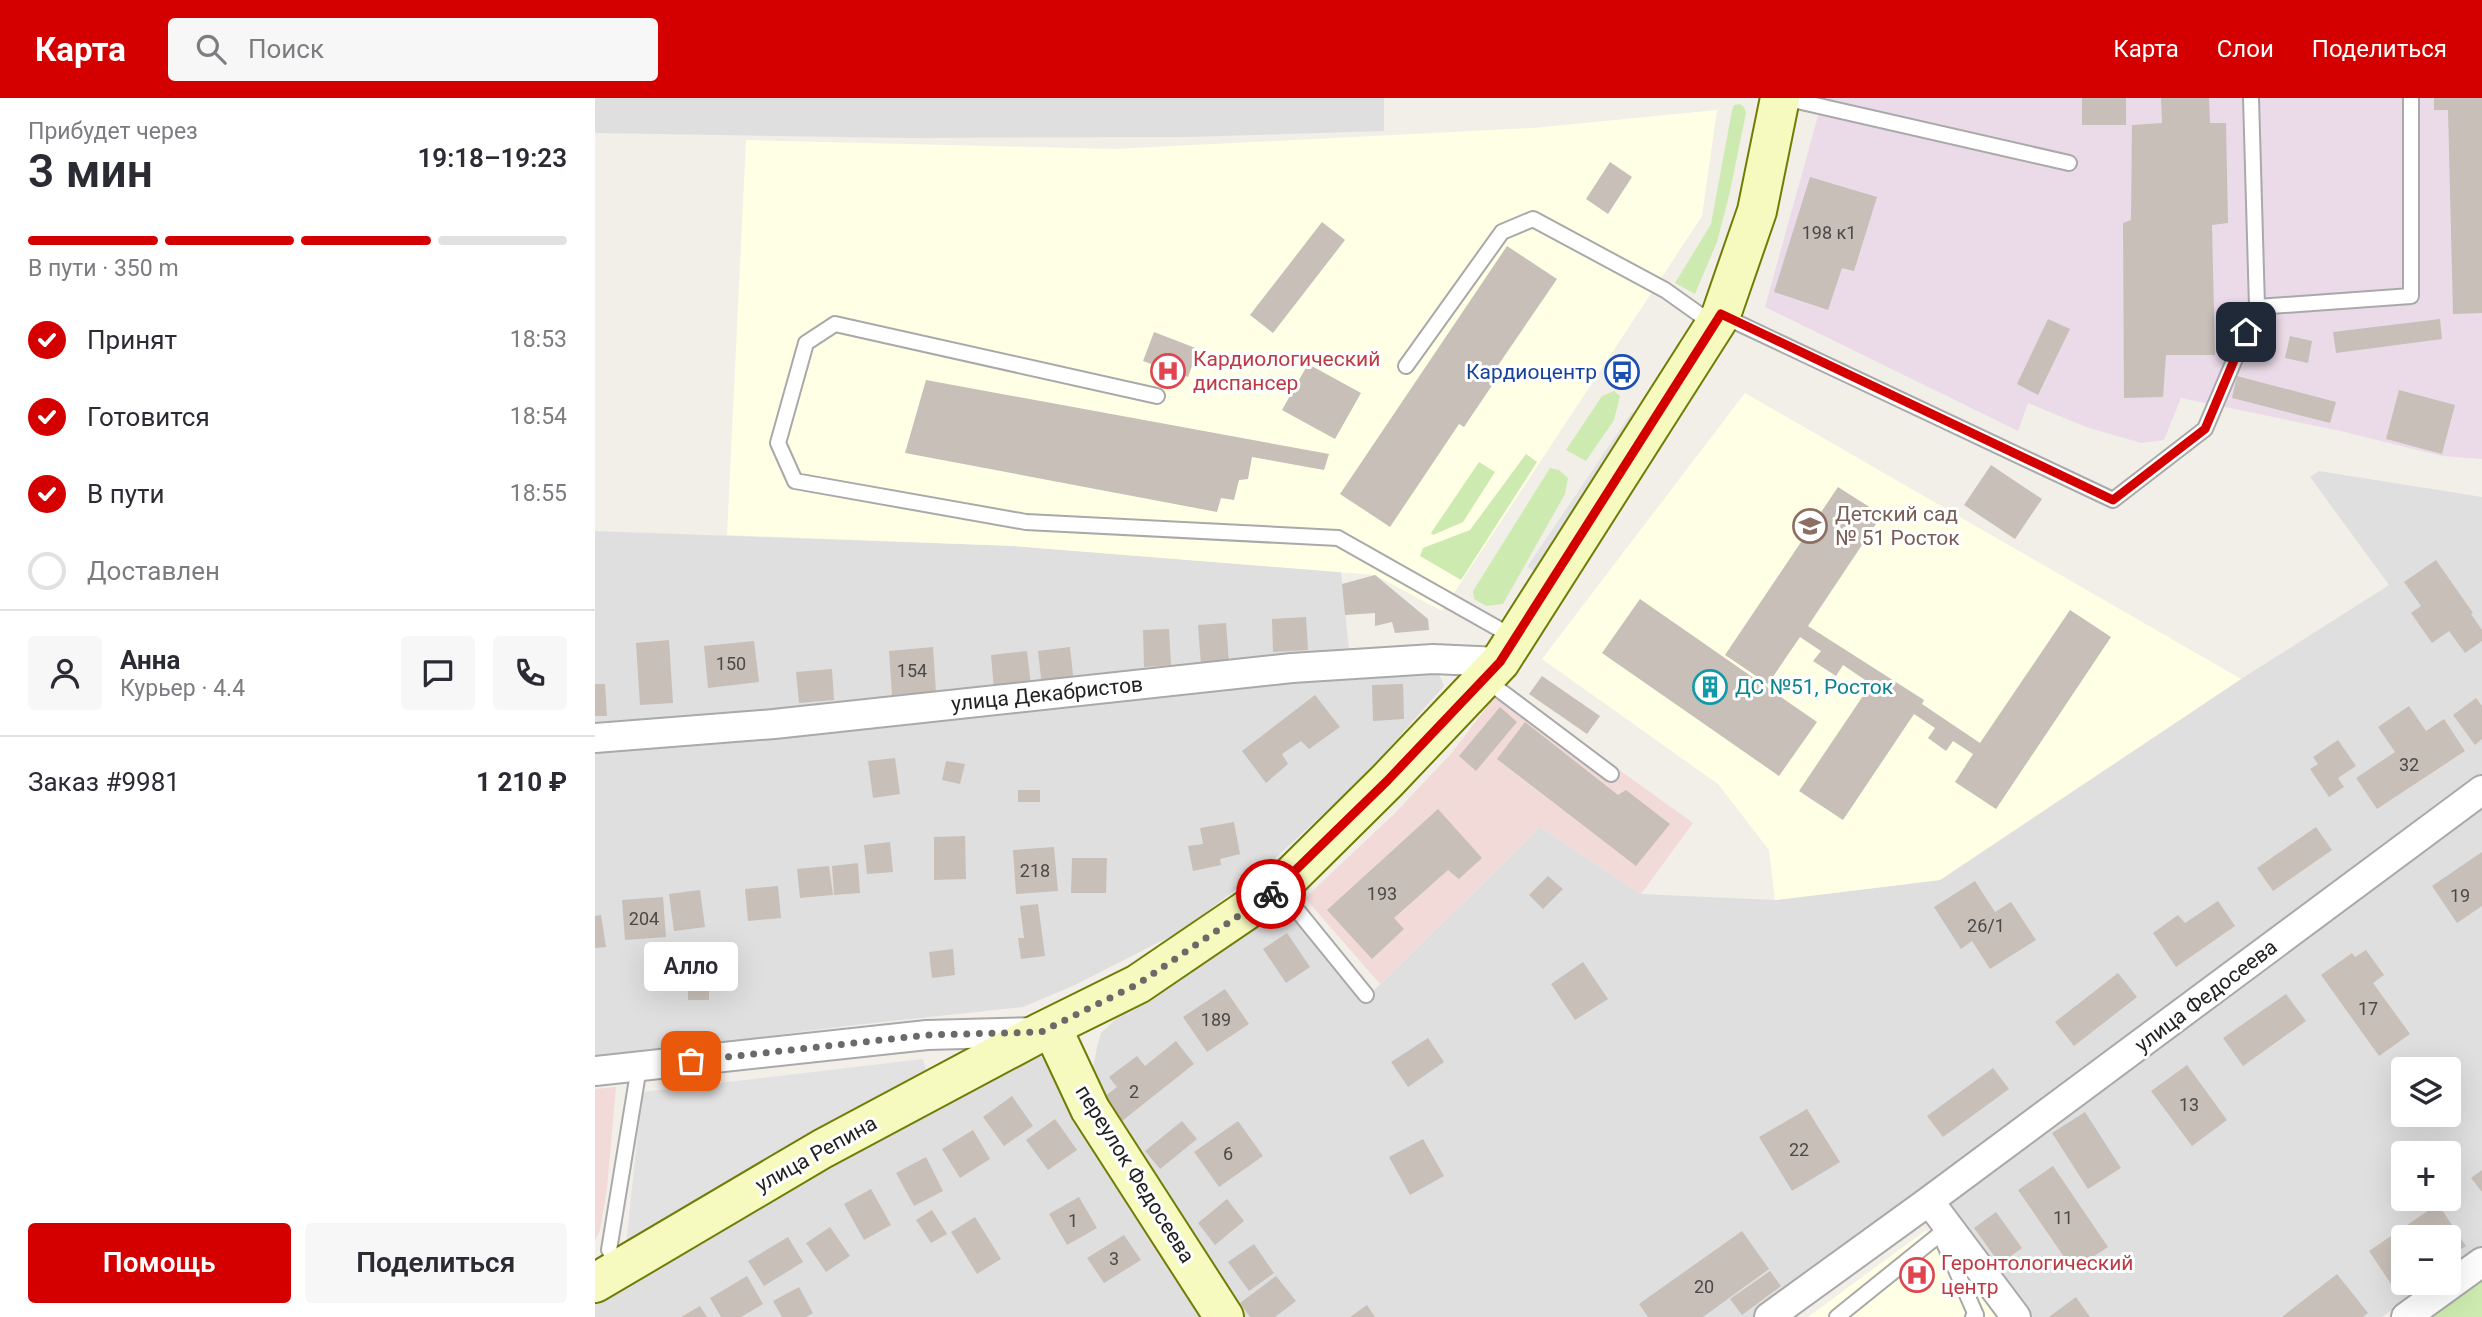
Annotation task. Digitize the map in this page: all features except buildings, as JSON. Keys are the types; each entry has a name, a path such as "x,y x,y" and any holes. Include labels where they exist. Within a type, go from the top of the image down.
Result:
{"street":[{"name":"улица Репина","path":"607,1275 822,1149 1138,984 1279,888 1500,660 1718,320 1757,211 1782,98"},
{"name":"улица Декабристов","path":"595,738 774,724 1292,668 1433,659 1500,660"},
{"name":"улица Федосеева","path":"1769,1317 2482,790"},
{"path":"595,1071 927,1035 1047,1030"},
{"name":"переулок Федосеева","path":"1047,1030 1090,1110 1224,1317"},
{"path":"1929,1201 2016,1317"},
{"path":"2406,1317 2482,1262"}],"lane":[{"path":"1782,98 2069,163"},
{"path":"1406,366 1502,232 1533,219 1718,320 2113,500 2205,429 2256,307 2251,98"},
{"path":"2256,307 2411,296 2411,98"},
{"path":"1157,396 835,324 806,343 778,443 795,481 1013,520 1338,538 1500,660 1611,774"},
{"path":"1279,888 1366,995"},
{"path":"607,1275 639,1067"},
{"path":"1837,1317 1940,1234 1976,1315 1973,1317"}],"shaded area":[{"path":"595,98 1384,98 1384,131 1188,137 907,138 595,133"},
{"path":"1823,98 2482,98 2482,459 2442,456 2336,430 2181,398 2164,440 2141,443 2086,427 2028,403 2018,431 1765,307"},
{"name":"Кардиологический диспансер","path":"1717,110 1702,216 1442,611 1375,575 1014,546 727,535 746,140 1114,149 1533,128"},
{"name":"Детский сад № 51 Росток","path":"1745,393 2241,679 1940,880 1775,900 1769,850 1718,784 1542,659"},
{"path":"1632,412 1649,424 1545,578 1527,567"},
{"path":"2319,471 2482,497 2482,774 1758,1317 1239,1317 1095,1094 1093,1068 1101,1033 1121,1014 1176,981 1285,908 1361,1003 1540,827 1641,894 1775,900 1940,880 2241,679 2389,585 2310,477"},
{"path":"595,531 1014,546 1341,572 1349,650 1290,660 595,730"},
{"path":"1405,667 1439,674 1444,686 1367,773 1265,868 1179,932 1075,985 1023,1007 846,1026 595,1059 595,747"},
{"path":"1503,686 1693,823 1641,894 1540,827 1380,984 1305,898 1393,815 1450,755"},
{"path":"2482,808 2482,1247 2461,1262 2461,1225 2391,1225 2391,1295 2414,1295 2382,1317 2033,1317 1947,1203"},
{"path":"1041,1055 1213,1317 595,1317 595,1300 875,1142"},
{"path":"923,1059 927,1073 626,1246 642,1092"},
{"path":"616,1087 607,1189 600,1230 595,1241 595,1089"},
{"name":"Геронтологический центр","path":"1925,1231 1940,1234 2000,1317 1808,1317"}],"green space":[{"path":"1740,104 1746,113 1729,196 1717,242 1695,294 1675,283 1711,224 1732,110 1734,105"},
{"path":"1614,391 1620,396 1614,420 1586,461 1566,450 1602,396"},
{"path":"1526,454 1537,462 1461,580 1420,556 1423,548 1470,530"},
{"path":"1479,462 1495,472 1463,522 1433,535 1431,533"},
{"path":"1550,468 1559,470 1568,478 1565,494 1503,604 1486,606 1474,599 1473,591"},
{"path":"2482,1278 2482,1317 2427,1317 2461,1295"}],"way so far":[{"path":"691,1061 927,1035 1041,1032 1138,984 1271,894"}],"place":[{"name":"Кардиологический диспансер","path":"1168,371"},
{"name":"Кардиоцентр","path":"1622,372"},
{"name":"Детский сад № 51 Росток","path":"1810,526"},
{"name":"ДС №51, Росток","path":"1710,687"},
{"name":"Алло","path":"691,1061"},
{"name":"Геронтологический центр","path":"1917,1275"}],"route":[{"path":"1271,894 1387,781 1500,662 1721,314 2113,500 2205,429 2246,332"}]}
